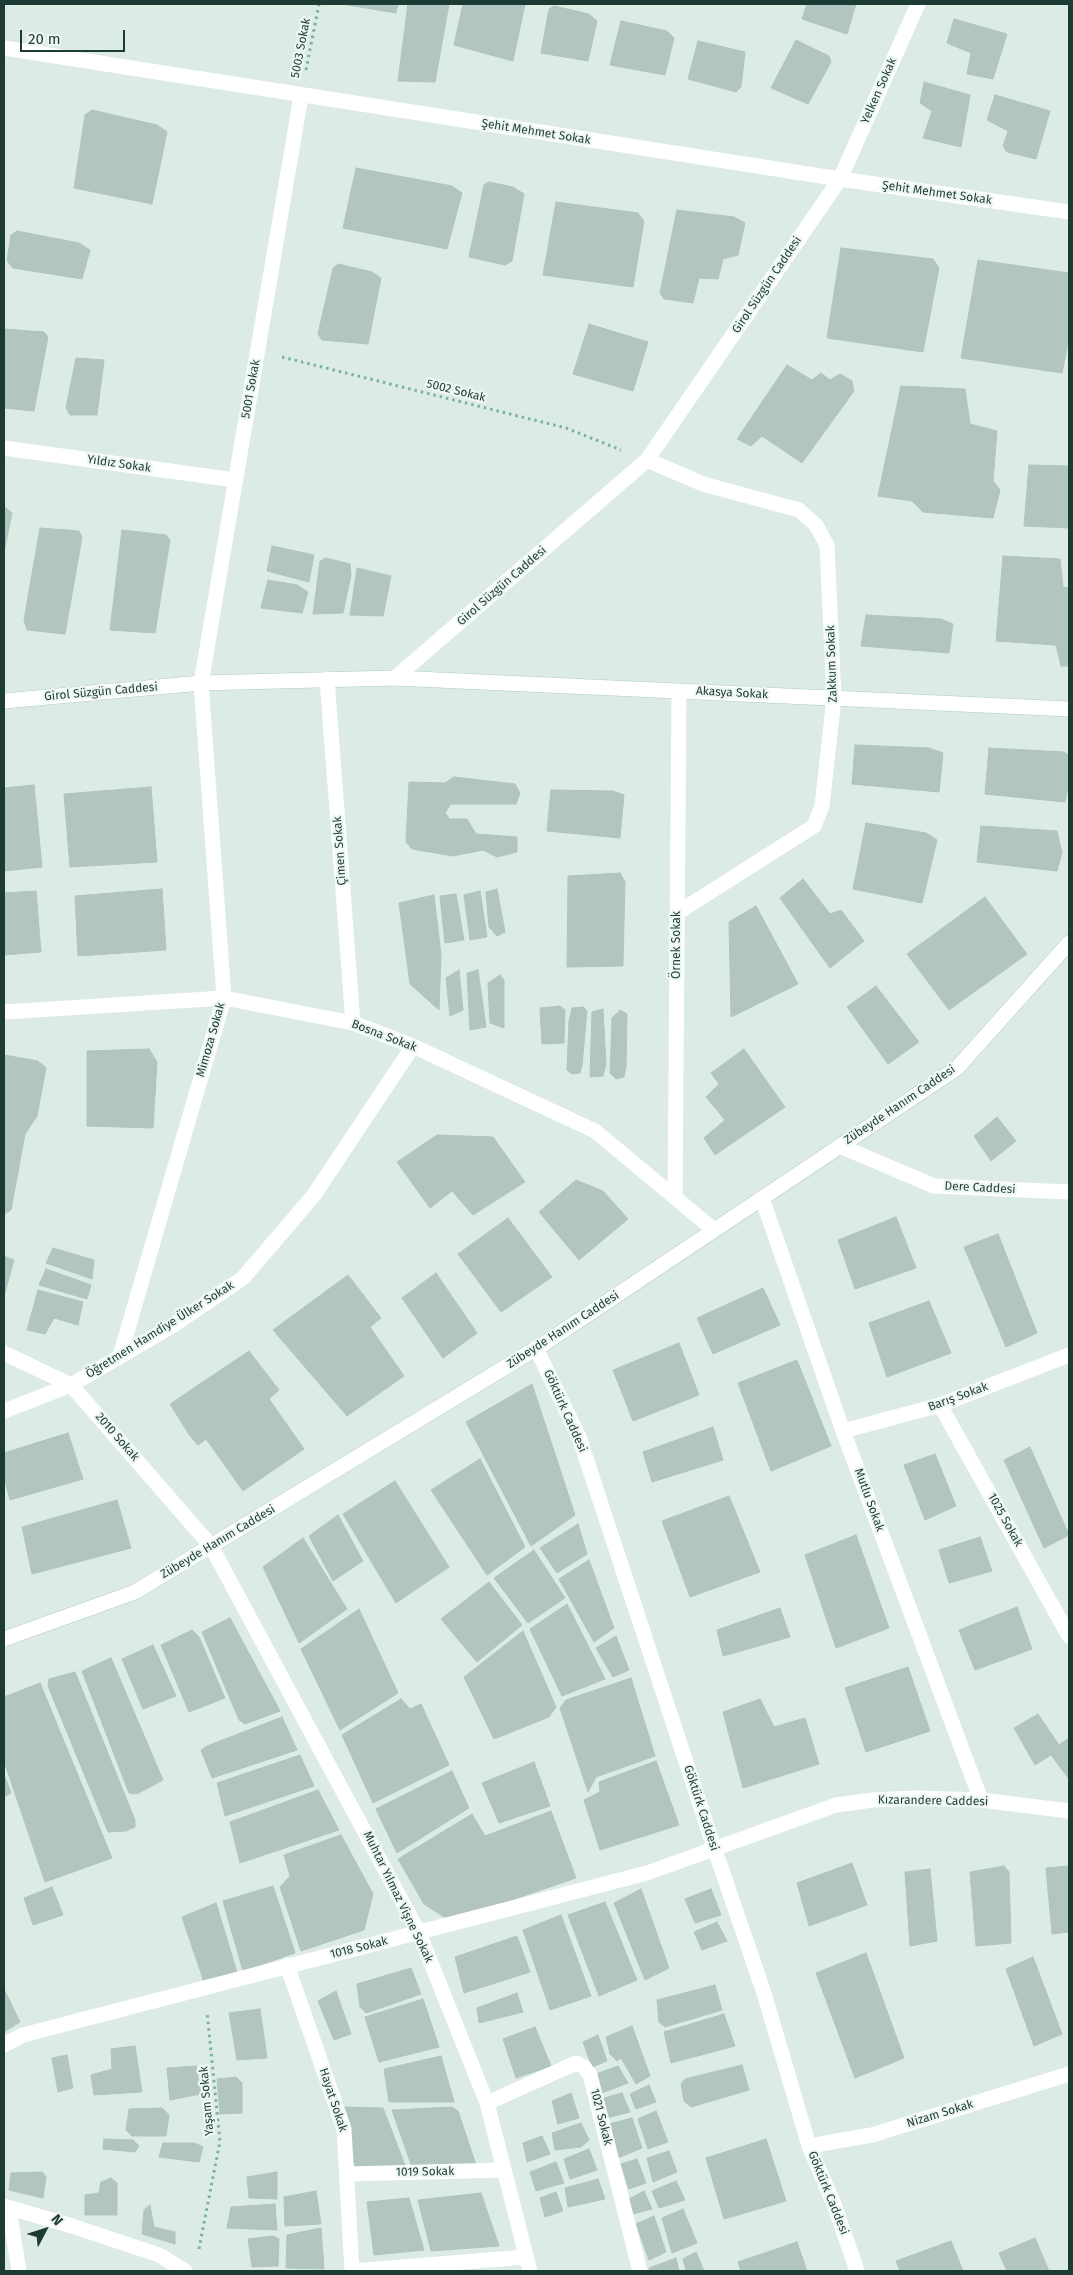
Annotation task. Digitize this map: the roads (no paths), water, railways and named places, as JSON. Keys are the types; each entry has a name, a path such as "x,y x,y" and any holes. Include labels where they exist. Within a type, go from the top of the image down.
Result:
{"street":[{"name":"Yelken Sokak","path":"840,179 918,4"},
{"name":"Şehit Mehmet Sokak","path":"4,48 301,96 840,179 1069,212"},
{"name":"5001 Sokak","path":"200,683 301,96"},
{"name":"Girol Süzgün Caddesi","path":"4,701 200,683 395,678 647,460 840,179"},
{"name":"Yıldız Sokak","path":"4,448 235,480"},
{"name":"Zakkum Sokak","path":"647,460 703,484 799,510 816,525 827,545 834,698 822,806 814,826 677,912"},
{"name":"Akasya Sokak","path":"395,678 1069,709"},
{"name":"Çimen Sokak","path":"327,679 353,1024"},
{"name":"Mimoza Sokak","path":"120,1356 224,998 200,683"},
{"name":"Örnek Sokak","path":"676,1198 678,691"},
{"name":"Zübeyde Hanım Caddesi","path":"4,1639 135,1592 536,1348 957,1068 1069,943"},
{"name":"Bosna Sokak","path":"4,1012 224,998 353,1024 413,1046 595,1131 714,1230"},
{"name":"Öğretmen Hamdiye Ülker Sokak","path":"4,1411 71,1385 172,1326 243,1278 314,1195 413,1046"},
{"name":"Dere Caddesi","path":"840,1146 934,1186 1069,1192"},
{"name":"Mutlu Sokak","path":"762,1198 843,1431 981,1800"},
{"name":"Göktürk Caddesi","path":"536,1348 579,1437 714,1850 764,1993 809,2146 834,2204 857,2271"},
{"name":"2010 Sokak","path":"4,1353 71,1385 211,1546"},
{"name":"Barış Sokak","path":"843,1431 940,1405 1069,1355"},
{"name":"1025 Sokak","path":"940,1405 1069,1636"},
{"name":"Muhtar Yılmaz Vişne Sokak","path":"211,1546 418,1933 487,2103 528,2264"},
{"name":"Kızarandere Caddesi","path":"714,1850 836,1805 873,1800 981,1800 1069,1811"},
{"name":"1018 Sokak","path":"4,2045 24,2035 287,1965 647,1873 714,1850"},
{"name":"Hayat Sokak","path":"287,1965 344,2129 352,2271"},
{"name":"1021 Sokak","path":"487,2103 576,2063 584,2067 590,2074 640,2271"},
{"name":"Nizam Sokak","path":"809,2146 872,2135 1069,2074"},
{"name":"1019 Sokak","path":"347,2174 504,2170"},
{"path":"19,2271 6,2207 75,2227 159,2255 185,2271"},
{"path":"352,2271 528,2264"}]}
